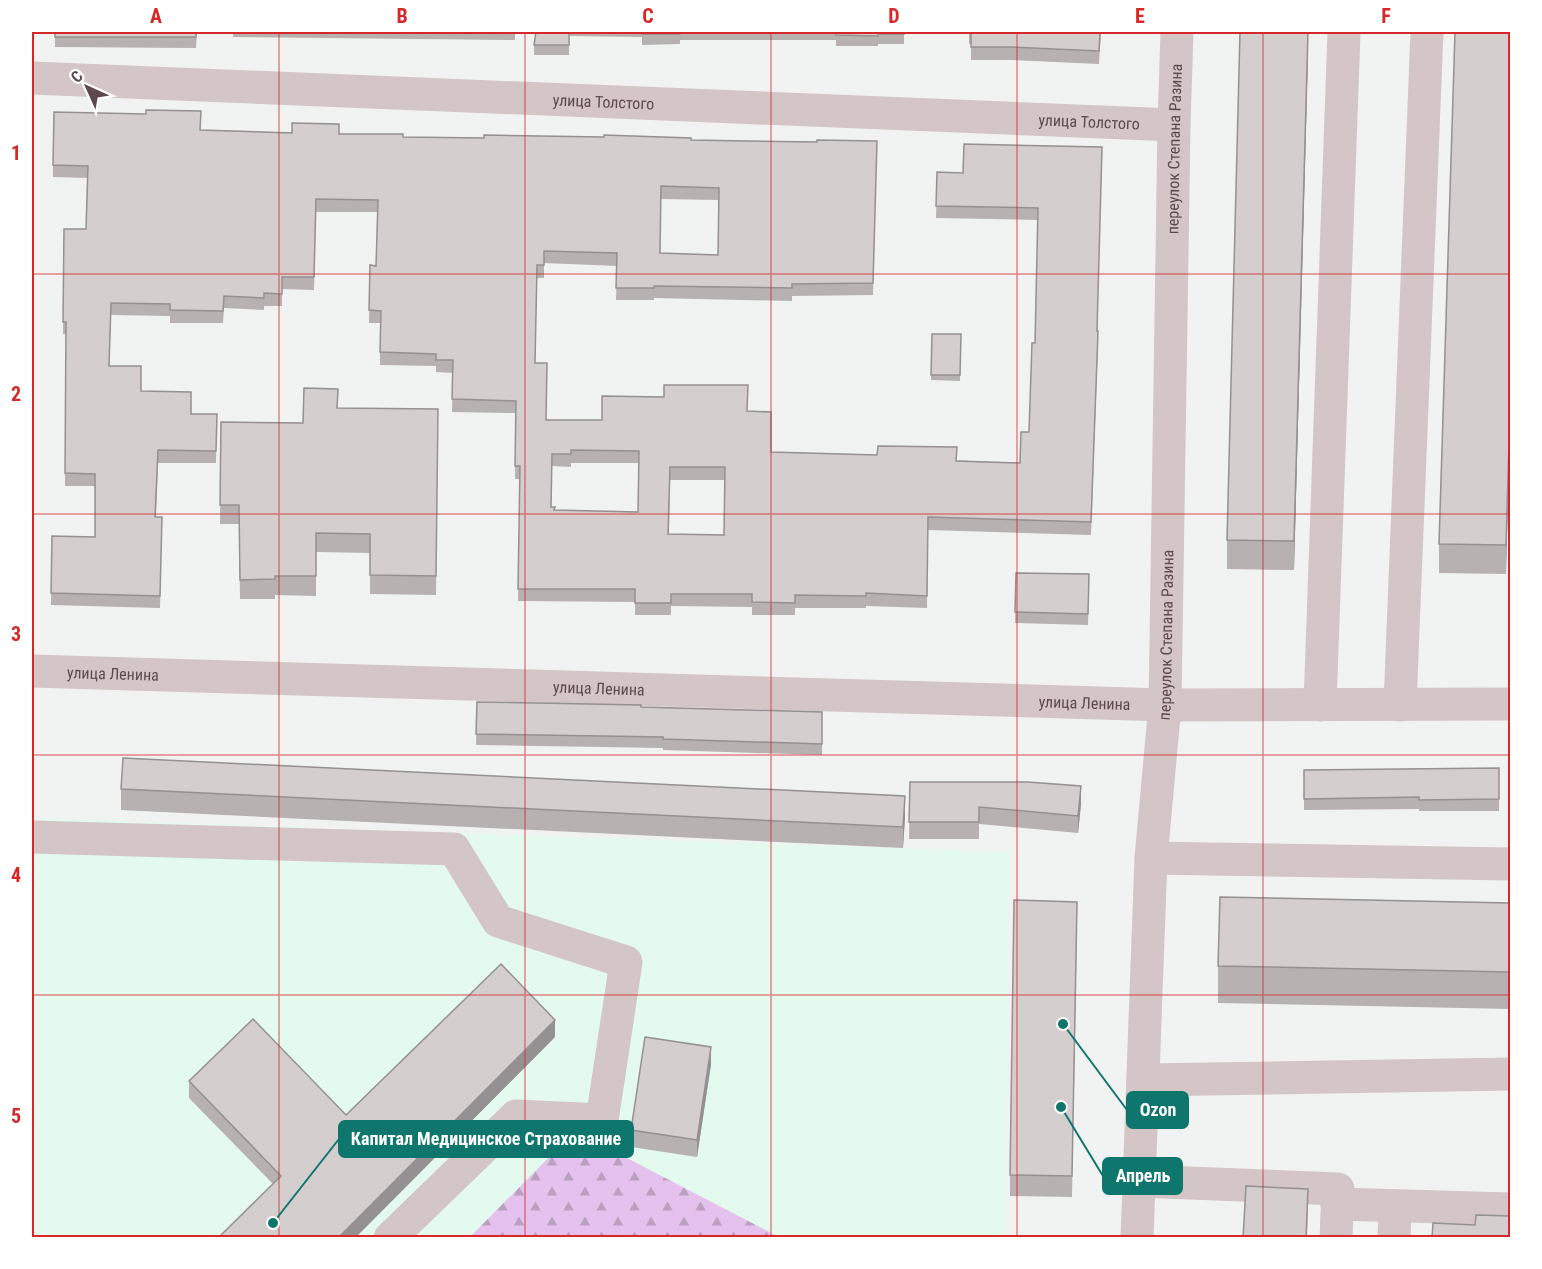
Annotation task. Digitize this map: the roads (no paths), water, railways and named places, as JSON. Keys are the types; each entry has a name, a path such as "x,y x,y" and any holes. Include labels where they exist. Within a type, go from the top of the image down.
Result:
{"street":[{"name":"переулок Степана Разина","path":"1137,1238 1151,858 1165,705 1177,32"},
{"path":"1320,705 1344,32"},
{"path":"1400,705 1427,32"},
{"name":"улица Толстого","path":"32,78 1174,125"},
{"name":"улица Ленина","path":"32,671 1165,705 1510,704"},
{"path":"32,837 454,849 498,921 626,962 602,1120 516,1116 390,1238"},
{"path":"1151,858 1510,864"},
{"path":"1143,1080 1510,1074"},
{"path":"1139,1181 1338,1189 1336,1238"},
{"path":"1337,1204 1395,1222 1510,1209"}],"place":[{"name":"Ozon","path":"1063,1024"},
{"name":"Апрель","path":"1061,1107"},
{"name":"Капитал Медицинское Страхование","path":"273,1223"}]}
